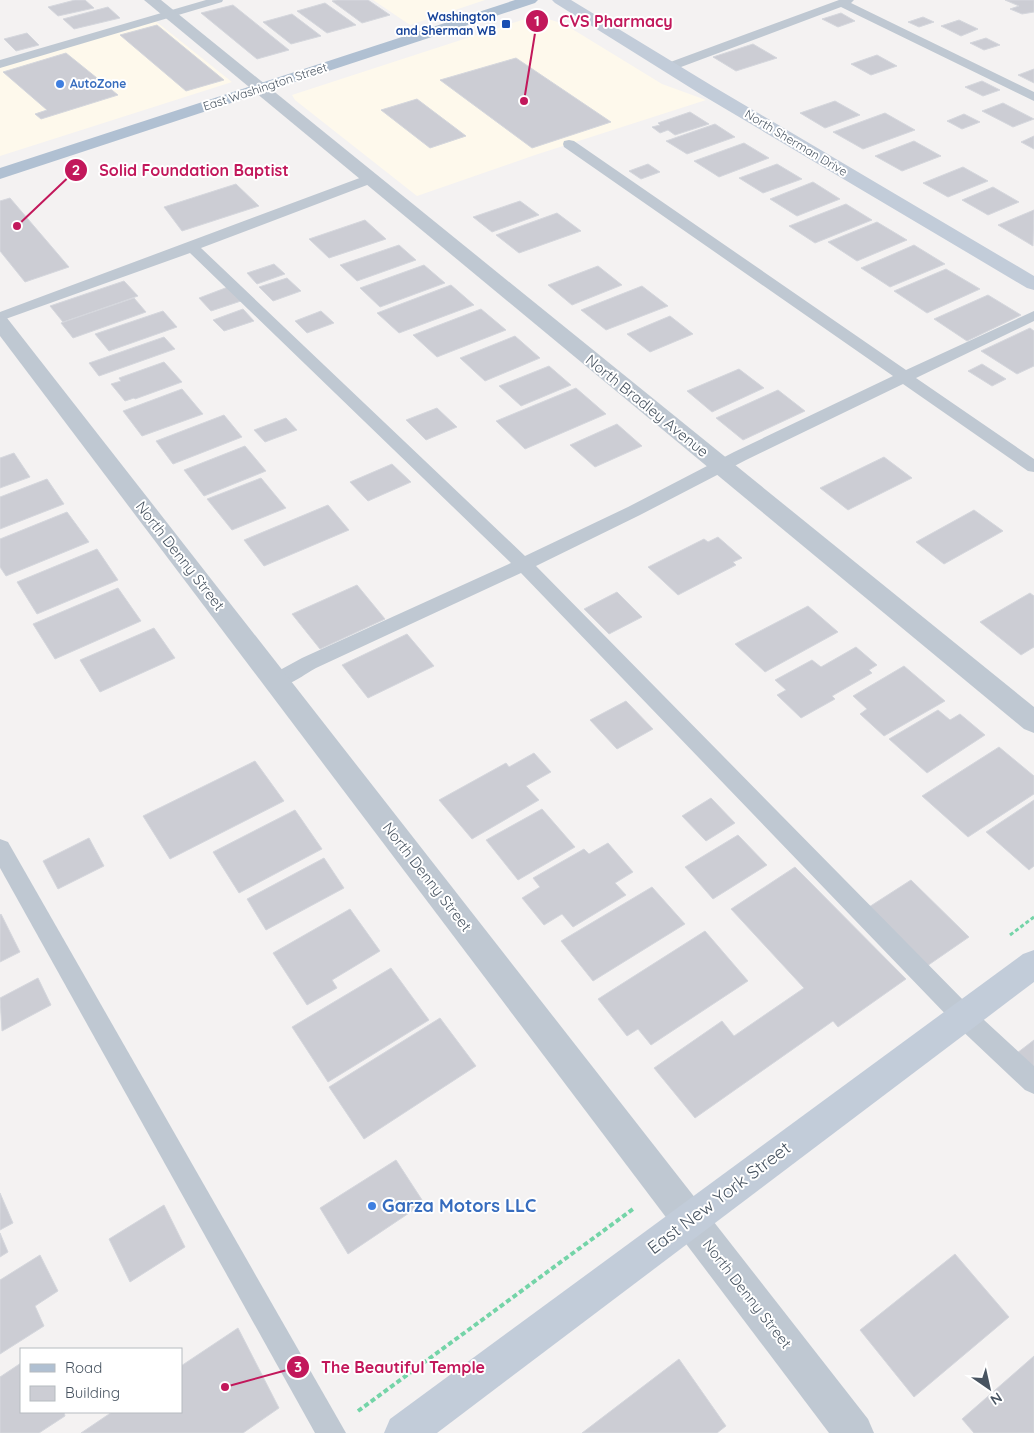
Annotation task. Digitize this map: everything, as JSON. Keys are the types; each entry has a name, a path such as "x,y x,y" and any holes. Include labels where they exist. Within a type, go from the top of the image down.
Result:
{"main road":[{"name":"East Washington Street","path":"0,174 530,0"},
{"name":"North Sherman Drive","path":"560,0 1034,284"},
{"name":"East New York Street","path":"404,1433 1034,964"}],"street":[{"name":"North Bradley Avenue","path":"152,0 1034,722"},
{"name":"North Denny Street","path":"0,322 854,1433"}],"lane":[{"path":"0,52 5,63 218,0"},
{"path":"669,67 845,1 1034,98"},
{"path":"569,144 1034,466"},
{"path":"0,317 192,247 370,178"},
{"path":"192,247 523,564 963,1016 1034,1082"},
{"path":"276,681 309,663 523,564 1034,315"},
{"path":"0,848 331,1432"}],"path":[{"path":"331,1432 626,1214"}],"shaded area":[{"path":"373,0 485,0 410,25"},
{"path":"153,19 232,82 0,156 0,64"},
{"path":"525,19 548,19 564,24 662,84 706,100 535,155 417,196 295,100 292,95"}],"building":[{"path":"75,0 85,0 94,8 58,16 48,7"},
{"path":"368,0 390,15 362,23 332,1"},
{"path":"1005,0 1034,0 1034,12 1022,14 1010,9 1019,6"},
{"path":"325,3 356,25 327,33 297,11"},
{"path":"233,5 289,50 257,59 201,13"},
{"path":"108,7 120,18 74,29 63,19"},
{"path":"841,13 855,21 838,27 822,19"},
{"path":"292,14 321,36 291,44 263,22"},
{"path":"923,17 934,22 919,27 908,22"},
{"path":"959,20 978,29 961,36 941,26"},
{"path":"157,25 224,80 186,91 120,35"},
{"path":"27,33 39,45 16,51 4,39"},
{"path":"986,38 1000,45 984,50 970,43"},
{"path":"753,44 777,58 736,71 713,57"},
{"name":"AutoZone","path":"66,53 118,95 41,119 35,114 47,110 3,72"},
{"path":"877,55 897,66 871,75 851,64"},
{"path":"516,58 611,122 532,148 440,80"},
{"path":"1034,69 1034,83 1018,75"},
{"path":"982,81 1000,90 983,96 965,87"},
{"path":"417,99 466,136 430,148 381,110"},
{"path":"835,101 860,115 825,128 800,113"},
{"path":"1003,103 1034,119 1013,127 982,111"},
{"path":"690,112 709,124 675,135 668,130 660,133 652,127 660,125 658,123"},
{"path":"885,113 915,130 863,149 833,132"},
{"path":"964,114 980,122 962,129 947,121"},
{"path":"715,124 735,137 687,154 666,141"},
{"path":"1034,136 1034,149 1021,142"},
{"path":"914,141 941,156 902,171 875,156"},
{"path":"744,143 769,158 719,177 694,161"},
{"path":"648,164 660,172 641,179 629,171"},
{"path":"777,164 802,179 763,193 739,178"},
{"path":"963,167 988,181 948,197 923,183"},
{"path":"813,182 840,199 797,216 770,199"},
{"path":"236,184 259,206 182,231 164,207"},
{"path":"993,187 1019,202 988,215 962,200"},
{"path":"10,198 69,267 25,282 0,251 0,201"},
{"path":"520,201 539,215 492,232 473,217"},
{"path":"846,204 872,220 815,243 789,226"},
{"path":"1034,210 1033,246 998,225"},
{"path":"557,213 581,231 519,253 496,235"},
{"path":"365,220 386,239 329,258 309,239"},
{"path":"877,222 907,240 857,261 828,242"},
{"path":"399,245 416,260 357,281 340,265"},
{"path":"914,245 945,264 890,287 861,268"},
{"path":"274,264 285,274 257,284 247,273"},
{"path":"424,265 445,283 380,307 360,288"},
{"path":"598,266 622,285 572,305 548,285"},
{"path":"946,269 980,289 927,313 894,291"},
{"path":"287,278 301,291 273,301 259,287"},
{"path":"124,281 138,296 63,322 50,306"},
{"path":"451,285 474,305 399,333 377,313"},
{"path":"642,286 668,306 606,330 581,310"},
{"path":"228,287 241,301 211,311 199,298"},
{"path":"988,295 1021,315 967,341 934,319"},
{"path":"134,298 146,312 73,338 61,323"},
{"path":"243,309 254,321 224,331 213,320"},
{"path":"481,309 506,330 437,357 413,335"},
{"path":"163,311 177,327 109,351 95,334"},
{"path":"321,311 334,323 307,333 295,321"},
{"path":"670,316 693,334 650,352 627,334"},
{"path":"1030,328 1034,331 1034,366 1017,374 981,351"},
{"path":"515,336 540,358 485,381 460,358"},
{"path":"164,337 175,349 99,376 89,363"},
{"path":"164,362 182,382 125,401 111,384 121,381 119,378"},
{"path":"982,364 1006,379 992,386 968,371"},
{"path":"549,366 571,385 521,406 499,386"},
{"path":"739,369 764,388 712,412 687,391"},
{"path":"576,388 606,414 525,449 496,421"},
{"path":"182,389 203,414 142,436 123,411"},
{"path":"778,390 805,411 743,440 716,418"},
{"path":"437,408 457,427 426,440 406,420"},
{"path":"224,415 242,437 173,464 156,441"},
{"path":"286,418 297,430 265,442 254,430"},
{"path":"617,424 642,446 595,467 570,445"},
{"path":"245,446 266,471 204,496 184,470"},
{"path":"14,453 30,477 0,488 0,458"},
{"path":"884,457 912,478 848,510 820,488"},
{"path":"392,464 411,482 368,501 350,482"},
{"path":"261,478 286,508 232,530 207,499"},
{"path":"47,479 64,504 0,529 0,497"},
{"path":"328,505 349,530 264,566 244,540"},
{"path":"974,510 1003,531 944,564 916,542"},
{"path":"67,512 89,542 6,576 0,567 0,539"},
{"path":"718,537 742,558 733,562 736,565 678,595 648,567 704,539 708,542"},
{"path":"97,549 118,580 37,614 17,582"},
{"path":"357,585 385,619 320,649 292,614"},
{"path":"118,588 141,621 55,659 33,624"},
{"path":"617,592 642,617 609,634 584,609"},
{"path":"1030,593 1034,596 1034,647 1021,655 980,622"},
{"path":"808,606 838,632 765,672 735,644"},
{"path":"154,628 175,658 100,692 80,660"},
{"path":"407,634 434,666 368,698 342,665"},
{"path":"856,647 877,665 869,670 872,673 832,696 835,699 801,718 777,695 786,690 775,680 812,660 821,667"},
{"path":"904,666 945,701 884,736 860,714 867,709 853,696"},
{"path":"626,701 653,729 617,749 590,720"},
{"path":"938,710 950,720 960,714 985,735 927,773 889,739"},
{"path":"999,747 1034,776 1034,794 968,837 922,796"},
{"path":"534,753 551,772 526,786 539,800 472,839 439,800 506,763 509,767"},
{"path":"255,761 284,801 170,859 143,816"},
{"path":"711,798 735,823 706,841 682,816"},
{"path":"1034,800 1034,866 1029,870 986,832"},
{"path":"542,809 575,847 518,880 486,840"},
{"path":"295,810 322,849 239,893 213,852"},
{"path":"738,835 767,865 713,899 685,867"},
{"path":"89,838 104,866 58,889 43,861"},
{"path":"608,843 633,872 615,883 626,895 573,927 562,914 544,925 522,898 540,887 533,878 584,849 589,854"},
{"path":"324,858 344,888 266,930 247,899"},
{"path":"795,867 906,979 838,1027 833,1021 695,1118 654,1068 722,1021 734,1036 804,988 731,909"},
{"path":"911,880 969,937 927,966 869,907"},
{"path":"652,887 685,924 593,981 561,941"},
{"path":"350,909 380,951 332,980 337,988 307,1005 273,953"},
{"path":"0,915 20,952 0,962"},
{"path":"705,931 748,981 651,1045 638,1029 627,1036 598,999"},
{"path":"391,968 429,1020 328,1082 292,1027"},
{"path":"38,978 51,1005 2,1031 0,998"},
{"path":"440,1018 476,1066 364,1139 329,1087"},
{"path":"1034,1040 1034,1071 1017,1053"},
{"name":"Garza Motors LLC","path":"396,1160 424,1203 348,1254 320,1208"},
{"path":"0,1193 13,1223 0,1230"},
{"path":"164,1205 185,1247 130,1282 109,1239"},
{"path":"0,1233 8,1252 0,1257"},
{"path":"955,1254 1009,1317 914,1397 860,1330"},
{"path":"40,1255 58,1291 35,1306 44,1326 0,1354 0,1280"},
{"path":"238,1328 279,1408 243,1433 81,1433 111,1413 182,1413 182,1365"},
{"path":"1034,1356 1034,1433 974,1433 962,1419"},
{"path":"679,1359 726,1426 717,1433 582,1433"},
{"path":"20,1364 20,1413 64,1413 65,1416 39,1433 0,1433 0,1377"}],"place":[{"name":"Washington and Sherman WB","path":"506,24"},
{"name":"AutoZone","path":"60,84"},
{"name":"CVS Pharmacy","path":"524,101"},
{"name":"Solid Foundation Baptist","path":"17,226"},
{"name":"Garza Motors LLC","path":"372,1206"},
{"name":"The Beautiful Temple","path":"225,1387"}]}
